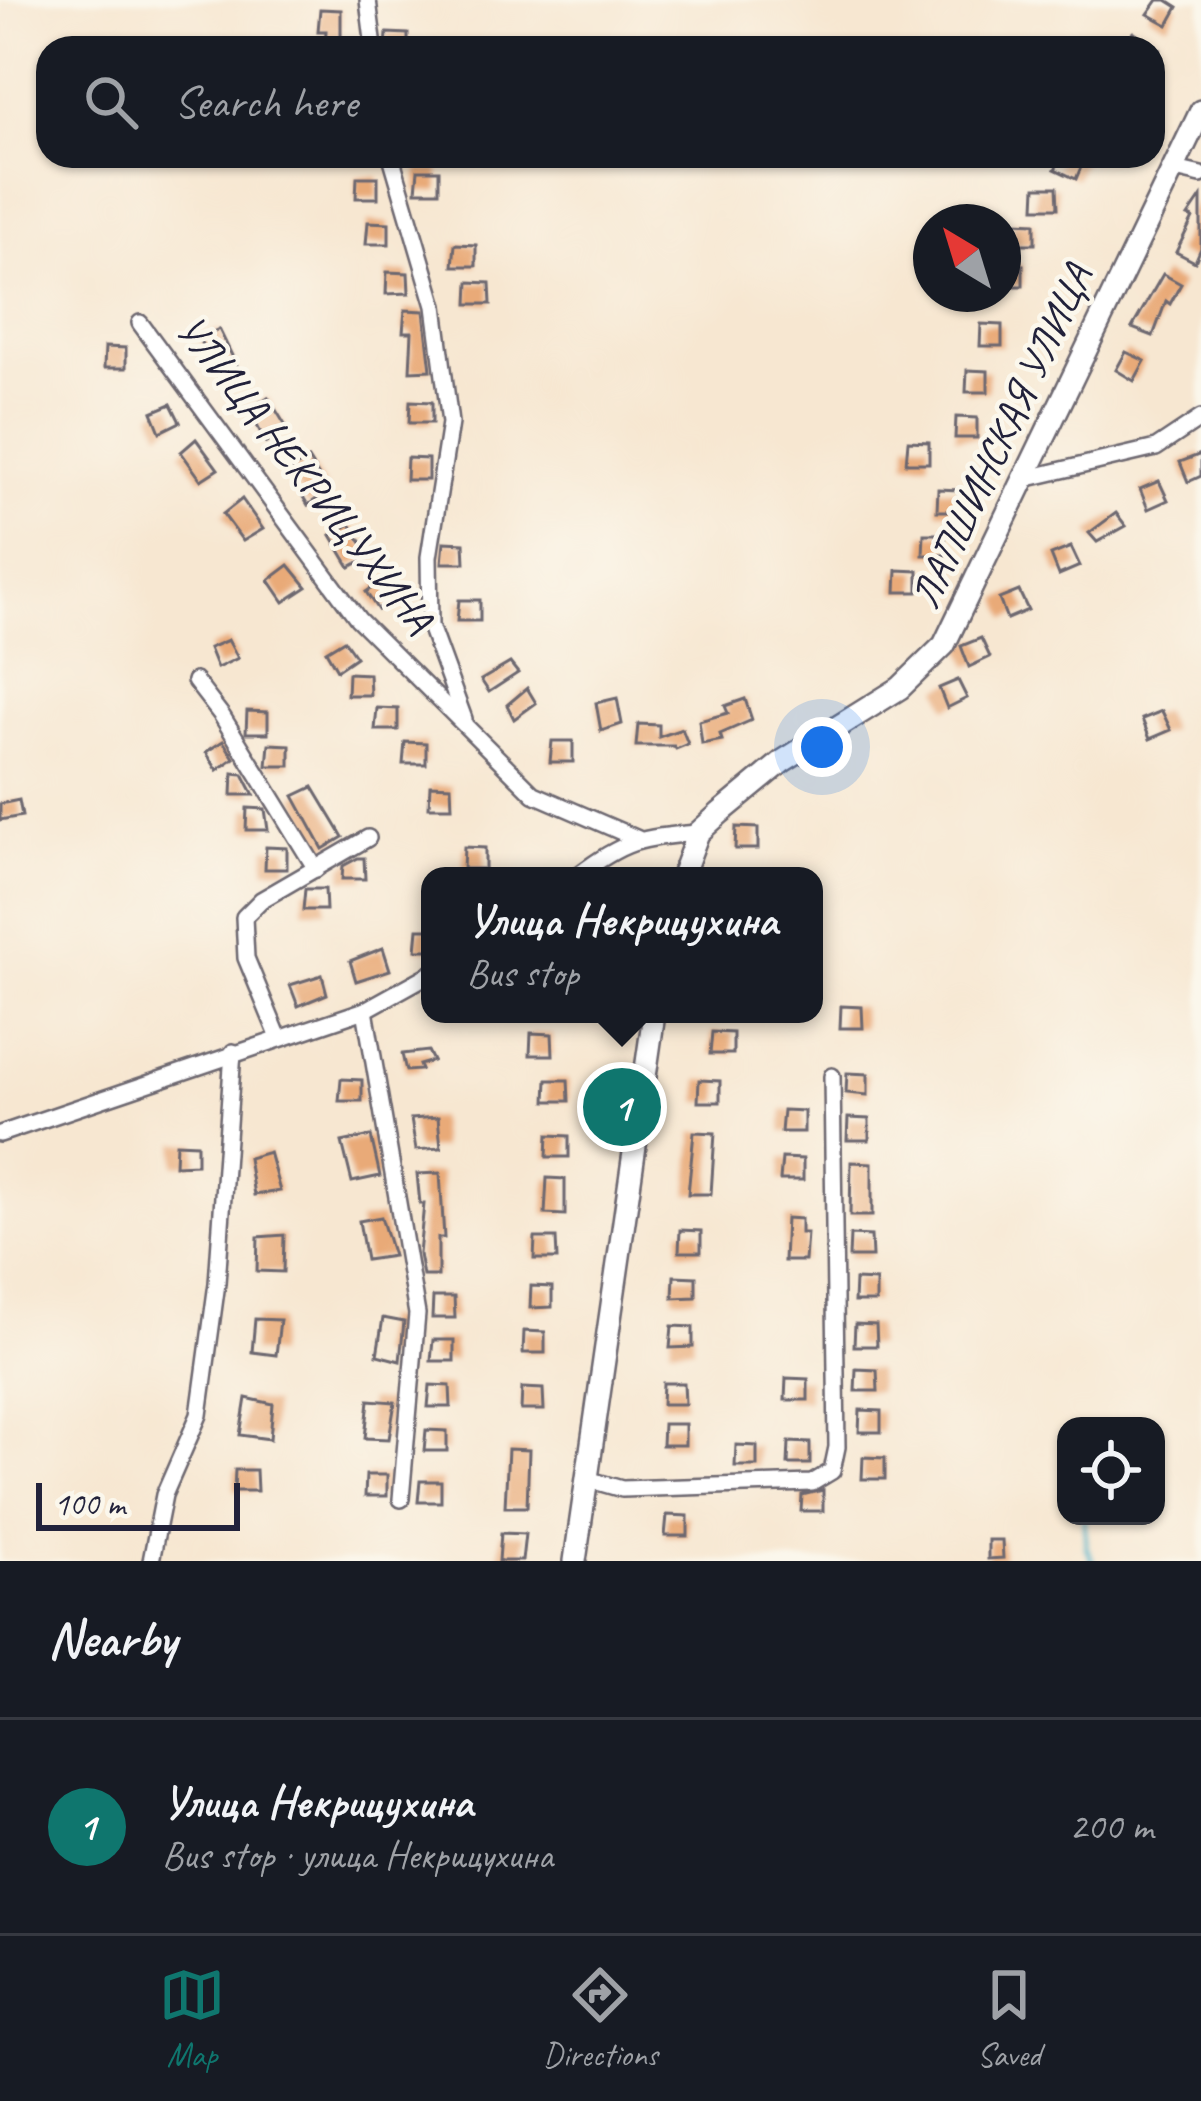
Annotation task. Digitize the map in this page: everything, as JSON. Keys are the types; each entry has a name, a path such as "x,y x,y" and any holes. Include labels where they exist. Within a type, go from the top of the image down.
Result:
{"street":[{"path":"368,0 372,36"},
{"name":"ЛАПШИНСКАЯ УЛИЦА","path":"698,833 783,761 899,688 944,645 1201,111"},
{"path":"395,168 435,305 450,423 429,557 430,626 467,728"},
{"path":"1171,168 1201,175"},
{"name":"УЛИЦА НЕКРИЦУХИНА","path":"140,322 358,619 534,794 638,838"},
{"path":"1024,479 1156,448 1201,418"},
{"path":"195,681 222,716 316,869"},
{"path":"589,867 638,838 698,833 685,867"},
{"path":"279,1038 246,958 244,916 261,901 368,838"},
{"path":"0,1134 365,1010 421,979"},
{"path":"365,1010 417,1314 401,1499"},
{"path":"575,1561 653,1023"},
{"path":"151,1561 164,1495 199,1415 217,1283 233,1052"},
{"path":"586,1479 622,1489 790,1484 812,1483 832,1471 837,1447 832,1076"}],"building":[{"path":"1158,0 1178,7 1168,25 1148,14"},
{"path":"320,9 341,10 341,36 318,31"},
{"path":"1056,168 1081,168 1076,179"},
{"path":"418,170 439,170 439,191 416,191"},
{"path":"357,177 378,177 378,198 356,198"},
{"path":"1036,187 1057,187 1058,208 1035,208"},
{"path":"1201,197 1201,248 1195,262 1176,252 1193,218 1188,216"},
{"path":"368,222 389,223 389,244 366,244"},
{"path":"1021,222 1035,223 1035,244 1021,244"},
{"path":"455,244 476,245 476,266 453,266"},
{"path":"387,272 408,273 409,293 386,294"},
{"path":"1163,274 1181,284 1170,304 1166,301 1153,336 1132,328"},
{"path":"469,282 490,283 491,304 468,304"},
{"path":"405,310 424,311 431,370 410,371 412,332 403,332"},
{"path":"981,324 1002,325 1002,346 980,346"},
{"path":"219,329 238,368 219,377 199,339"},
{"path":"105,347 126,348 126,368 104,368"},
{"path":"1126,352 1145,361 1134,381 1116,370"},
{"path":"967,370 988,371 988,392 966,392"},
{"path":"268,397 287,428 266,443 249,410"},
{"path":"410,401 432,402 432,423 409,423"},
{"path":"171,404 180,422 160,432 152,412"},
{"path":"956,417 977,418 977,438 955,438"},
{"path":"196,439 218,469 201,480 181,452"},
{"path":"908,441 929,442 929,463 906,463"},
{"path":"1201,454 1201,476 1188,482 1180,462"},
{"path":"407,458 428,459 428,480 406,480"},
{"path":"308,459 328,491 308,505 288,472"},
{"path":"1159,481 1168,500 1148,509 1140,489"},
{"path":"938,489 959,490 959,511 937,511"},
{"path":"242,499 263,529 243,541 223,514"},
{"path":"1116,513 1126,526 1097,542 1089,533"},
{"path":"350,524 370,556 350,567 331,535"},
{"path":"924,534 945,534 945,555 923,555"},
{"path":"444,542 464,543 465,563 442,563"},
{"path":"1071,547 1080,566 1059,575 1051,555"},
{"path":"289,565 307,587 284,602 269,580"},
{"path":"897,570 918,571 918,592 896,592"},
{"path":"383,580 396,596 378,610 366,592"},
{"path":"1019,591 1028,610 1007,619 999,599"},
{"path":"459,600 480,600 480,621 457,621"},
{"path":"981,638 990,657 969,667 961,646"},
{"path":"228,640 238,658 217,668 209,648"},
{"path":"344,640 356,657 337,670 326,651"},
{"path":"510,663 518,673 489,692 481,680"},
{"path":"348,673 369,674 370,695 347,695"},
{"path":"958,680 967,698 947,708 939,688"},
{"path":"527,688 536,703 514,719 507,705"},
{"path":"617,698 622,724 601,731 596,703"},
{"path":"745,699 752,720 720,734 722,740 702,744 699,721 728,713 725,706"},
{"path":"377,708 398,709 398,730 375,730"},
{"path":"247,711 268,712 268,733 246,733"},
{"path":"1162,711 1171,730 1150,739 1142,719"},
{"path":"638,724 659,725 659,737 682,729 688,744 676,749 636,746"},
{"path":"223,741 234,758 217,770 206,752"},
{"path":"552,741 573,741 573,762 550,762"},
{"path":"405,742 426,743 426,764 403,764"},
{"path":"269,744 290,745 290,766 267,766"},
{"path":"233,773 243,774 254,795 232,795"},
{"path":"430,785 451,786 452,807 429,807"},
{"path":"313,787 343,837 323,849 294,796"},
{"path":"19,800 22,816 0,820 0,804"},
{"path":"247,808 265,809 268,830 246,830"},
{"path":"736,827 758,828 758,849 735,849"},
{"path":"266,847 287,848 287,869 265,869"},
{"path":"464,847 485,848 485,867 463,867"},
{"path":"364,858 365,879 342,879 343,866"},
{"path":"305,889 325,889 326,910 303,910"},
{"path":"383,948 390,970 356,981 350,961"},
{"path":"322,975 327,994 298,1006 290,985"},
{"path":"841,1006 862,1007 863,1028 840,1028"},
{"path":"712,1032 733,1033 733,1054 710,1054"},
{"path":"531,1033 552,1034 553,1055 530,1055"},
{"path":"428,1051 433,1061 419,1065 421,1070 406,1071 402,1054"},
{"path":"847,1073 868,1074 868,1095 846,1093"},
{"path":"341,1079 362,1080 362,1101 339,1101"},
{"path":"547,1080 568,1080 569,1101 546,1101"},
{"path":"699,1080 720,1081 720,1102 698,1102"},
{"path":"783,1110 804,1111 804,1132 781,1132"},
{"path":"438,1117 441,1148 416,1150 411,1119"},
{"path":"848,1118 869,1119 869,1140 847,1140"},
{"path":"694,1132 715,1133 711,1194 688,1194"},
{"path":"548,1135 569,1136 569,1157 547,1157"},
{"path":"371,1136 380,1176 352,1182 342,1142"},
{"path":"176,1143 197,1144 197,1164 175,1165"},
{"path":"269,1152 280,1191 254,1195 248,1158"},
{"path":"782,1158 803,1159 803,1180 780,1180"},
{"path":"851,1162 872,1163 872,1216 850,1216"},
{"path":"440,1173 444,1238 438,1238 438,1276 423,1276 419,1254 424,1204 420,1204 417,1174"},
{"path":"547,1178 565,1179 565,1215 545,1214"},
{"path":"381,1217 393,1256 366,1260 359,1221"},
{"path":"786,1218 801,1219 801,1233 807,1233 805,1261 784,1261"},
{"path":"680,1230 701,1231 701,1252 679,1252"},
{"path":"284,1235 283,1272 257,1271 258,1237"},
{"path":"850,1235 871,1236 872,1257 849,1257"},
{"path":"535,1238 556,1238 557,1259 534,1259"},
{"path":"674,1276 696,1277 696,1297 673,1298"},
{"path":"855,1280 876,1281 876,1302 854,1302"},
{"path":"531,1286 552,1287 552,1307 530,1308"},
{"path":"433,1297 454,1297 455,1318 432,1318"},
{"path":"383,1318 404,1322 400,1361 377,1355"},
{"path":"255,1319 280,1320 276,1355 252,1352"},
{"path":"855,1324 876,1325 877,1346 854,1346"},
{"path":"672,1326 693,1327 693,1347 670,1348"},
{"path":"524,1331 545,1332 545,1353 523,1353"},
{"path":"433,1340 454,1340 454,1361 431,1361"},
{"path":"856,1369 877,1370 878,1391 855,1391"},
{"path":"786,1378 808,1379 808,1400 785,1400"},
{"path":"663,1383 684,1383 685,1404 662,1404"},
{"path":"430,1385 450,1386 451,1407 428,1407"},
{"path":"522,1388 543,1389 544,1410 521,1410"},
{"path":"246,1398 273,1404 270,1439 240,1435"},
{"path":"369,1400 395,1402 389,1439 365,1438"},
{"path":"860,1410 881,1411 881,1432 859,1432"},
{"path":"663,1424 685,1424 685,1445 662,1445"},
{"path":"426,1430 447,1431 447,1451 424,1451"},
{"path":"789,1442 810,1443 810,1464 788,1464"},
{"path":"736,1445 757,1446 757,1466 735,1466"},
{"path":"508,1449 529,1450 527,1507 505,1507"},
{"path":"863,1457 885,1458 885,1479 862,1479"},
{"path":"235,1470 256,1470 257,1491 234,1491"},
{"path":"366,1475 387,1475 387,1496 365,1496"},
{"path":"420,1481 441,1481 441,1502 418,1502"},
{"path":"823,1490 823,1511 801,1511 802,1495"},
{"path":"667,1515 688,1516 688,1536 665,1536"},
{"path":"501,1533 525,1534 522,1561 499,1561"},
{"path":"988,1540 1002,1540 1003,1558 988,1559"}],"waterway":[{"path":"1085,1525 1086,1547 1093,1561"}],"place":[{"name":"Улица Некрицухина","path":"622,1107"}]}
